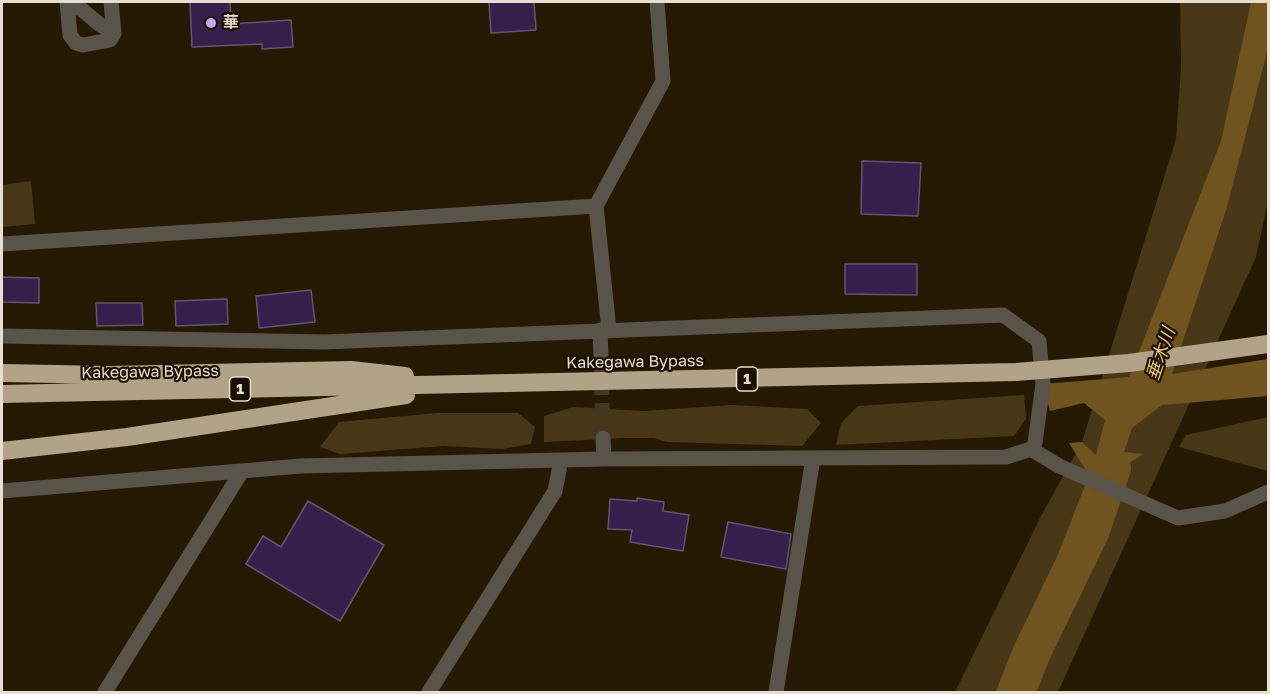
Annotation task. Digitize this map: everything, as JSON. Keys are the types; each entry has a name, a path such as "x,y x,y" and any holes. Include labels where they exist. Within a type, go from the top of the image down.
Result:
{"highway":[{"name":"Kakegawa Bypass","path":"2,394 1016,372 1129,363 1269,344"},
{"path":"2,373 110,375 351,370 479,384"},
{"path":"2,451 127,437 479,384"}],"street":[{"path":"111,2 114,33 110,40 101,43 76,43 70,35 68,4 80,8 114,33"},
{"path":"601,357 604,330 596,206 663,81 657,2"},
{"path":"2,244 596,206"},
{"path":"2,336 324,342 1003,315 1040,341 1043,384 1034,450"},
{"path":"603,438 604,459"},
{"path":"2,491 301,466 604,459 1006,457 1030,449 1059,466 1178,518 1225,511 1269,492"},
{"path":"776,693 813,458"},
{"path":"429,693 555,491 561,460"},
{"path":"105,693 242,471"}],"shaded area":[{"path":"1180,2 1268,2 1268,201 1256,257 1058,692 955,692 1041,516 1082,442 1176,139 1181,66"},
{"path":"31,181 35,224 2,227 2,185"},
{"path":"1024,395 1026,419 1014,436 836,445 841,423 858,406"},
{"path":"732,405 807,409 821,423 802,446 667,442 654,438 544,442 544,416 573,407 643,411"},
{"path":"437,413 518,413 535,427 531,444 503,449 444,446 340,454 320,447 339,422"},
{"path":"1268,417 1268,471 1179,447 1186,435"}],"water":[{"path":"1251,2 1268,2 1268,48 1227,207 1172,374 1268,359 1268,396 1162,405 1132,428 1124,452 1143,454 1116,472 1046,622 1018,692 996,692 1041,598 1089,475 1069,443 1082,442 1096,455 1105,420 1084,403 1050,411 1043,384 1129,377 1221,141"}],"building":[{"path":"190,2 230,2 231,24 291,20 293,47 262,49 262,44 192,47"},
{"path":"489,2 534,2 536,30 491,33"},
{"path":"862,161 921,163 918,216 861,214"},
{"path":"845,264 917,264 917,295 845,294"},
{"path":"2,277 39,278 39,303 2,302"},
{"path":"311,290 315,322 259,328 256,296"},
{"path":"227,299 228,324 176,326 175,301"},
{"path":"96,303 142,303 143,325 97,326"},
{"path":"637,498 664,502 663,511 689,515 683,551 630,542 632,530 608,529 610,499 637,501"},
{"path":"308,501 384,545 340,621 246,564 263,536 281,547"},
{"path":"728,522 791,534 786,569 721,557"}],"waterway":[{"name":"垂木川","path":"1016,692 1032,652 1091,530 1112,468"}],"tunnel":[{"path":"601,357 603,438"}],"place":[{"name":"華","path":"211,23"}]}
